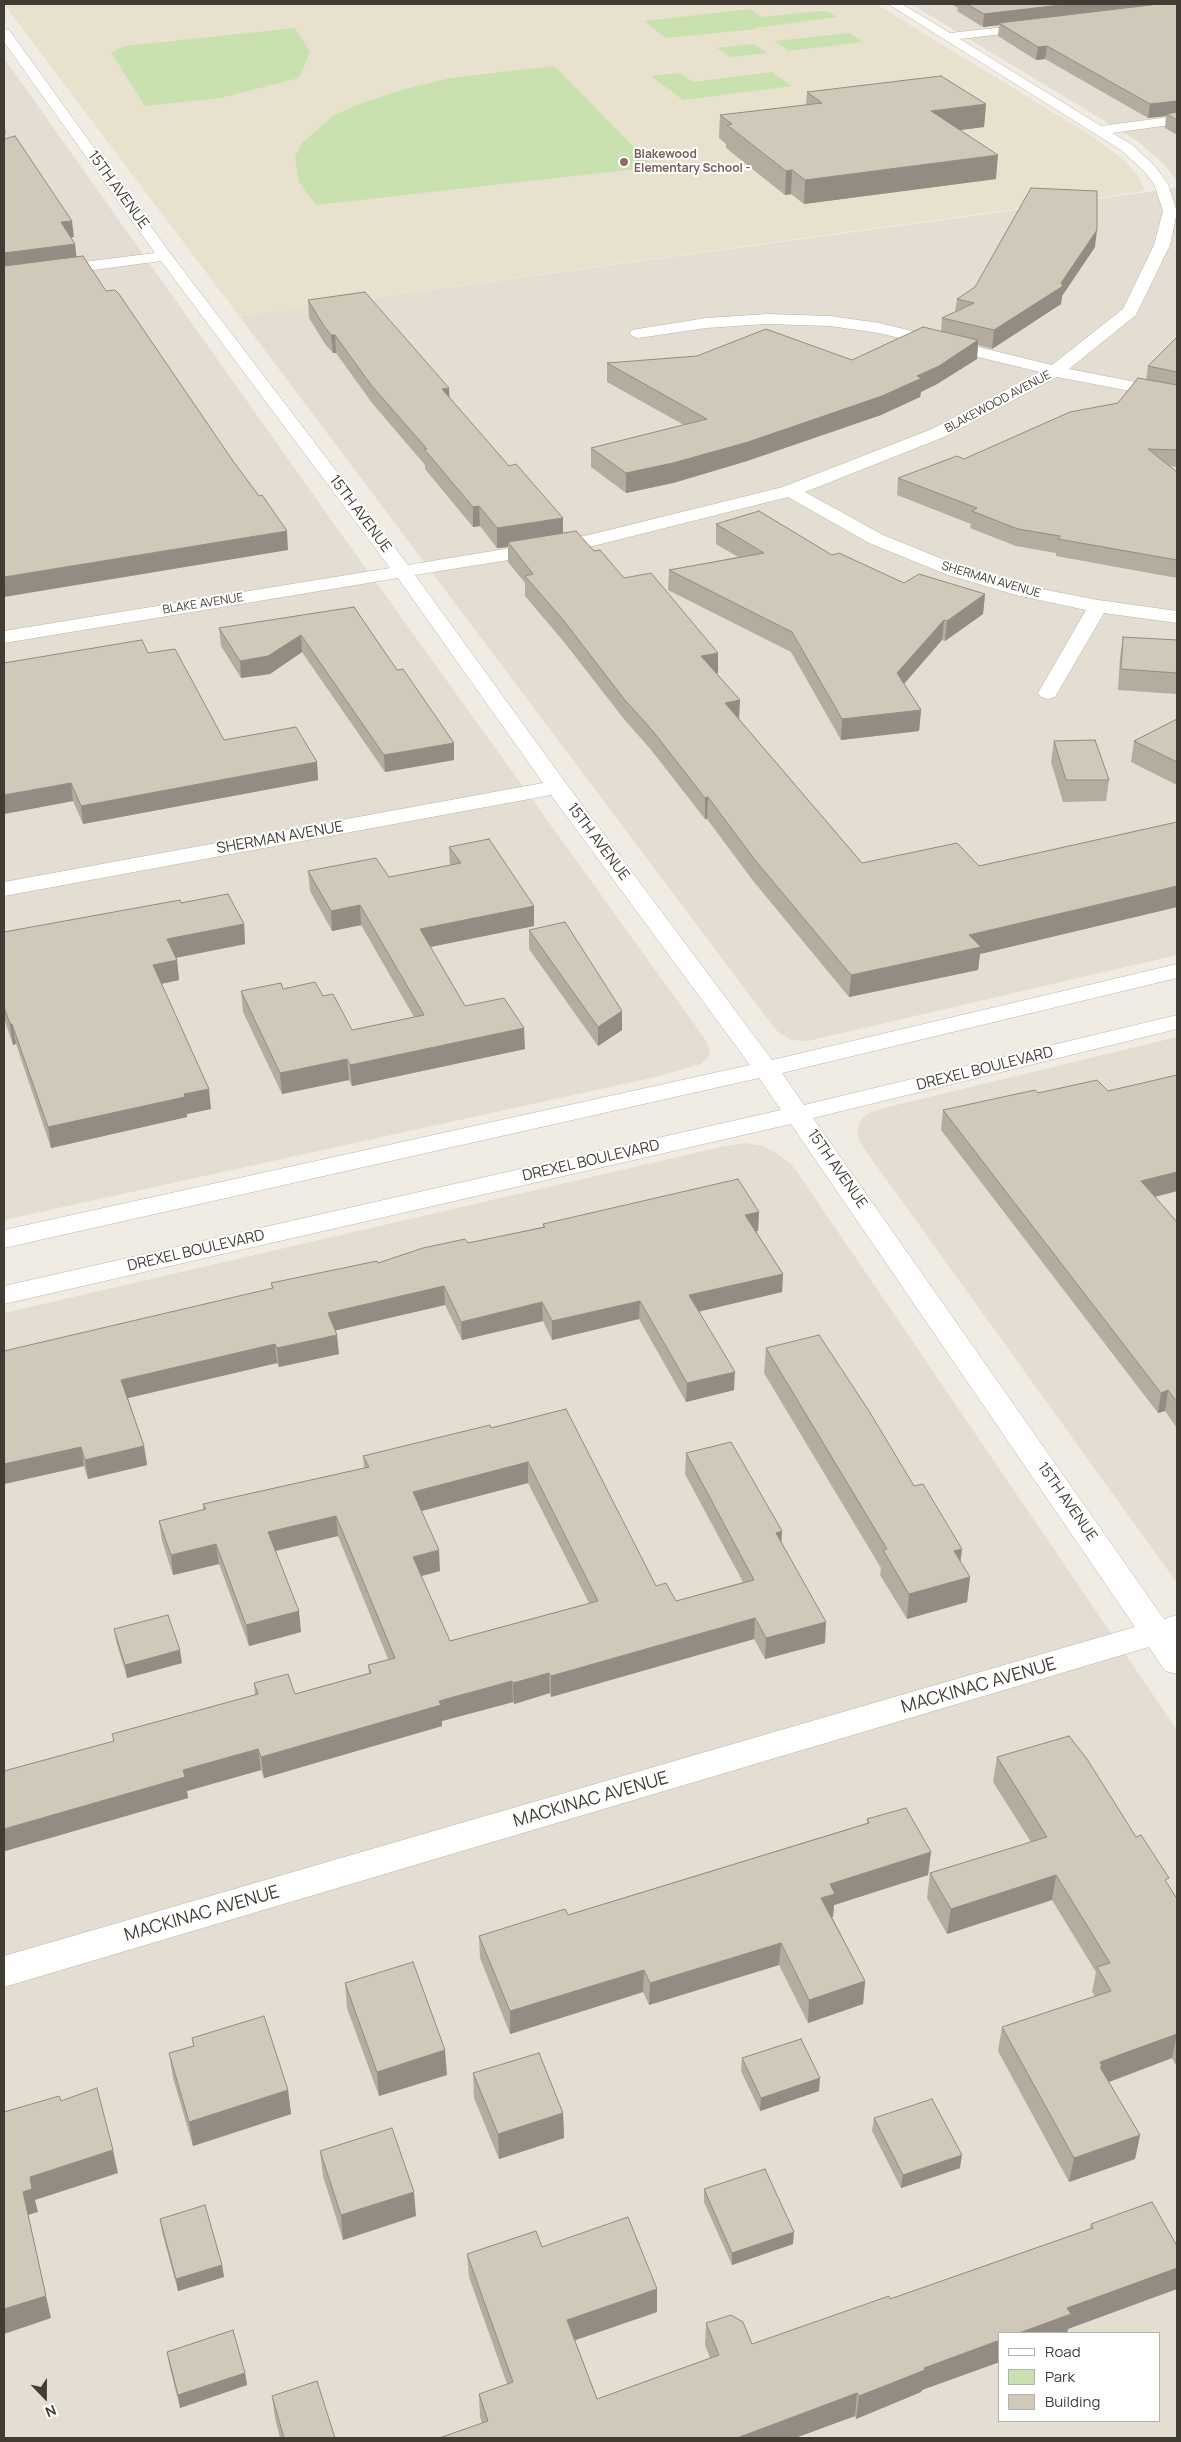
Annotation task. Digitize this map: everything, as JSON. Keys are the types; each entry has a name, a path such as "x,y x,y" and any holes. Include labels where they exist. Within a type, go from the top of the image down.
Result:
{"street":[{"name":"BLAKEWOOD AVENUE","path":"403,572 589,541 790,491 938,433 1055,371 1130,312 1170,245 1170,211 1161,184 1137,155 1100,130 894,4"},
{"path":"948,37 1050,24"},
{"name":"15TH AVENUE","path":"4,33 166,256 403,572 557,787 766,1068 1167,1630 1177,1662"},
{"path":"1100,130 1177,120"},
{"path":"4,277 166,256"},
{"path":"638,333 706,323 767,319 830,321 879,328 1055,371 1177,395"},
{"name":"SHERMAN AVENUE","path":"790,491 876,538 955,572 1023,591 1098,606 1177,617"},
{"name":"BLAKE AVENUE","path":"4,637 403,572"},
{"path":"1048,693 1098,606"},
{"name":"SHERMAN AVENUE","path":"4,889 557,787"},
{"path":"4,1239 766,1068 1177,971"},
{"name":"DREXEL BOULEVARD","path":"4,1295 799,1114 1177,1022"},
{"name":"MACKINAC AVENUE","path":"4,1972 1167,1630"}],"shaded area":[{"name":"Blakewood Elementary School -","path":"4,4 876,4 1090,135 1123,159 1138,176 1145,191 239,316"},
{"path":"911,4 1177,4 1177,181 1164,164 1136,140"},
{"path":"4,58 339,531 707,1042 710,1051 707,1059 701,1064 660,1076 4,1220"},
{"path":"1177,188 1177,955 808,1041 791,1040 778,1032 766,1017 239,316"},
{"path":"1177,1037 1177,1583 860,1143 857,1133 860,1121 867,1114 880,1109"},
{"path":"745,1143 763,1146 791,1164 1177,1730 1177,2438 4,2438 4,1313 721,1147"}],"green space":[{"path":"750,9 761,17 821,11 828,12 837,17 755,28 757,29 666,38 644,21"},
{"path":"295,28 310,52 299,78 220,98 145,106 111,52 125,46"},
{"path":"849,33 863,42 789,51 775,41"},
{"path":"754,44 767,53 730,57 717,48"},
{"path":"554,66 648,161 636,169 316,205 299,182 295,157 302,143 333,116 354,106 401,90 451,78"},
{"path":"772,72 792,86 683,100 651,76 680,73 693,82"}],"building":[{"path":"967,4 1069,4 984,14"},
{"path":"1159,4 1177,4 1177,101 1150,104 1047,46 1038,47 999,23"},
{"path":"941,76 986,104 931,111 998,155 805,180 792,170 786,171 727,125 732,124 720,115 822,103 807,92"},
{"path":"1177,112 1177,120 1167,114"},
{"path":"15,136 72,221 61,222 75,244 4,253 4,139"},
{"path":"1031,188 1097,191 1097,230 1061,283 1063,286 994,330 942,318 974,303 957,299 975,287"},
{"path":"83,256 106,291 115,290 119,294 233,461 259,496 262,495 287,531 4,577 4,266"},
{"path":"365,292 449,388 442,389 509,466 516,464 563,518 497,528 479,506 473,507 424,449 427,449 371,385 335,335 331,335 308,300"},
{"path":"923,327 978,340 939,366 917,376 922,378 882,396 748,442 673,463 626,473 591,448 707,419 607,363 697,356 766,329 852,360"},
{"path":"1177,337 1177,372 1148,366"},
{"path":"1138,378 1177,385 1177,450 1148,449 1177,472 1177,560 1058,539 1060,536 1018,529 972,511 977,508 898,478 957,456 964,459 1070,412 1118,403"},
{"path":"759,511 832,555 839,553 904,583 919,574 985,594 947,621 944,620 897,673 921,710 842,719 792,632 669,570 764,553 716,524"},
{"path":"576,531 594,551 600,550 624,578 651,573 718,653 701,656 740,700 725,703 862,863 957,843 979,866 1177,822 1177,886 969,935 981,947 851,975 755,860 708,797 705,798 652,730 624,699 564,621 525,576 533,574 508,542"},
{"path":"354,607 397,670 403,669 454,743 384,755 301,635 268,656 240,661 219,628"},
{"path":"1123,637 1177,640 1177,673 1121,669"},
{"path":"142,640 148,653 175,649 224,740 296,727 317,762 81,806 71,783 4,795 4,663"},
{"path":"1177,719 1177,762 1134,741"},
{"path":"1095,740 1109,780 1066,780 1054,741"},
{"path":"489,839 534,906 420,929 465,1006 504,998 524,1028 350,1065 347,1059 280,1073 241,991 281,983 283,989 315,982 323,996 333,994 352,1030 424,1015 360,905 331,911 308,871 376,858 389,877 461,863 449,847"},
{"path":"228,894 244,924 167,939 177,960 153,965 209,1089 184,1094 185,1097 48,1127 12,1024 10,1024 4,1007 4,932 180,900 181,903"},
{"path":"565,922 622,1011 598,1027 529,930"},
{"path":"1177,1075 1177,1172 1141,1181 1177,1222 1177,1402 1168,1390 1161,1393 943,1110 1035,1090 1038,1093 1097,1080 1108,1091"},
{"path":"738,1179 759,1212 745,1215 783,1274 689,1295 735,1372 687,1383 640,1301 552,1321 542,1302 461,1322 444,1286 328,1313 337,1335 277,1348 275,1344 121,1380 144,1446 85,1460 81,1447 4,1464 4,1351 273,1288 271,1283 377,1261 378,1263 423,1248 465,1239 468,1243 545,1227 543,1224"},
{"path":"819,1335 869,1411 914,1486 923,1484 962,1549 954,1551 970,1577 909,1594 883,1550 887,1549 766,1348"},
{"path":"566,1409 656,1586 666,1583 676,1601 754,1580 686,1453 731,1442 782,1531 776,1533 826,1622 766,1638 755,1618 551,1676 549,1673 513,1683 512,1681 439,1701 441,1705 261,1757 258,1749 183,1770 185,1777 4,1829 4,1771 114,1741 112,1734 258,1694 254,1683 288,1674 295,1694 371,1673 368,1665 395,1658 336,1516 268,1532 299,1611 246,1625 216,1544 171,1555 159,1521 206,1509 203,1504 369,1467 363,1456 490,1425 491,1428","holes":["528,1462 598,1601 450,1641 413,1557 439,1550 413,1492"]},
{"path":"168,1615 180,1650 125,1665 114,1629"},
{"path":"1069,1736 1087,1759 1136,1837 1141,1835 1169,1878 1165,1880 1177,1899 1177,2034 1100,2062 1102,2066 1100,2067 1140,2135 1074,2158 1002,2027 1111,1991 1097,1967 1110,1963 1056,1875 951,1909 930,1873 1047,1837 997,1757"},
{"path":"906,1808 931,1852 830,1884 835,1894 821,1898 865,1981 809,2000 781,1943 650,1983 644,1970 510,2011 479,1936 565,1909 568,1915 869,1823 867,1819"},
{"path":"413,1962 445,2050 377,2072 345,1983"},
{"path":"264,2016 288,2090 189,2122 169,2053 194,2046 192,2038"},
{"path":"801,2039 820,2078 761,2098 742,2058"},
{"path":"539,2053 563,2113 498,2134 473,2073"},
{"path":"97,2088 113,2150 30,2177 32,2189 23,2192 46,2296 4,2309 4,2112 59,2096 61,2101"},
{"path":"932,2099 962,2155 903,2175 874,2118"},
{"path":"392,2128 414,2192 341,2215 320,2151"},
{"path":"765,2169 794,2232 732,2253 704,2189"},
{"path":"1152,2202 1177,2246 1177,2268 1067,2308 1071,2314 1022,2332 998,2332 998,2341 924,2368 925,2370 859,2396 857,2393 737,2438 439,2438 488,2421 479,2394 513,2382 467,2254 536,2231 542,2247 628,2217 657,2289 567,2320 597,2399 719,2355 706,2323 731,2315 743,2322 752,2344 889,2296 890,2299 1093,2228 1091,2224"},
{"path":"205,2205 222,2265 176,2279 160,2219"},
{"path":"233,2330 245,2373 178,2395 167,2352"},
{"path":"317,2381 335,2438 284,2438 272,2396"}],"place":[{"name":"Blakewood Elementary School -","path":"624,162"}]}
